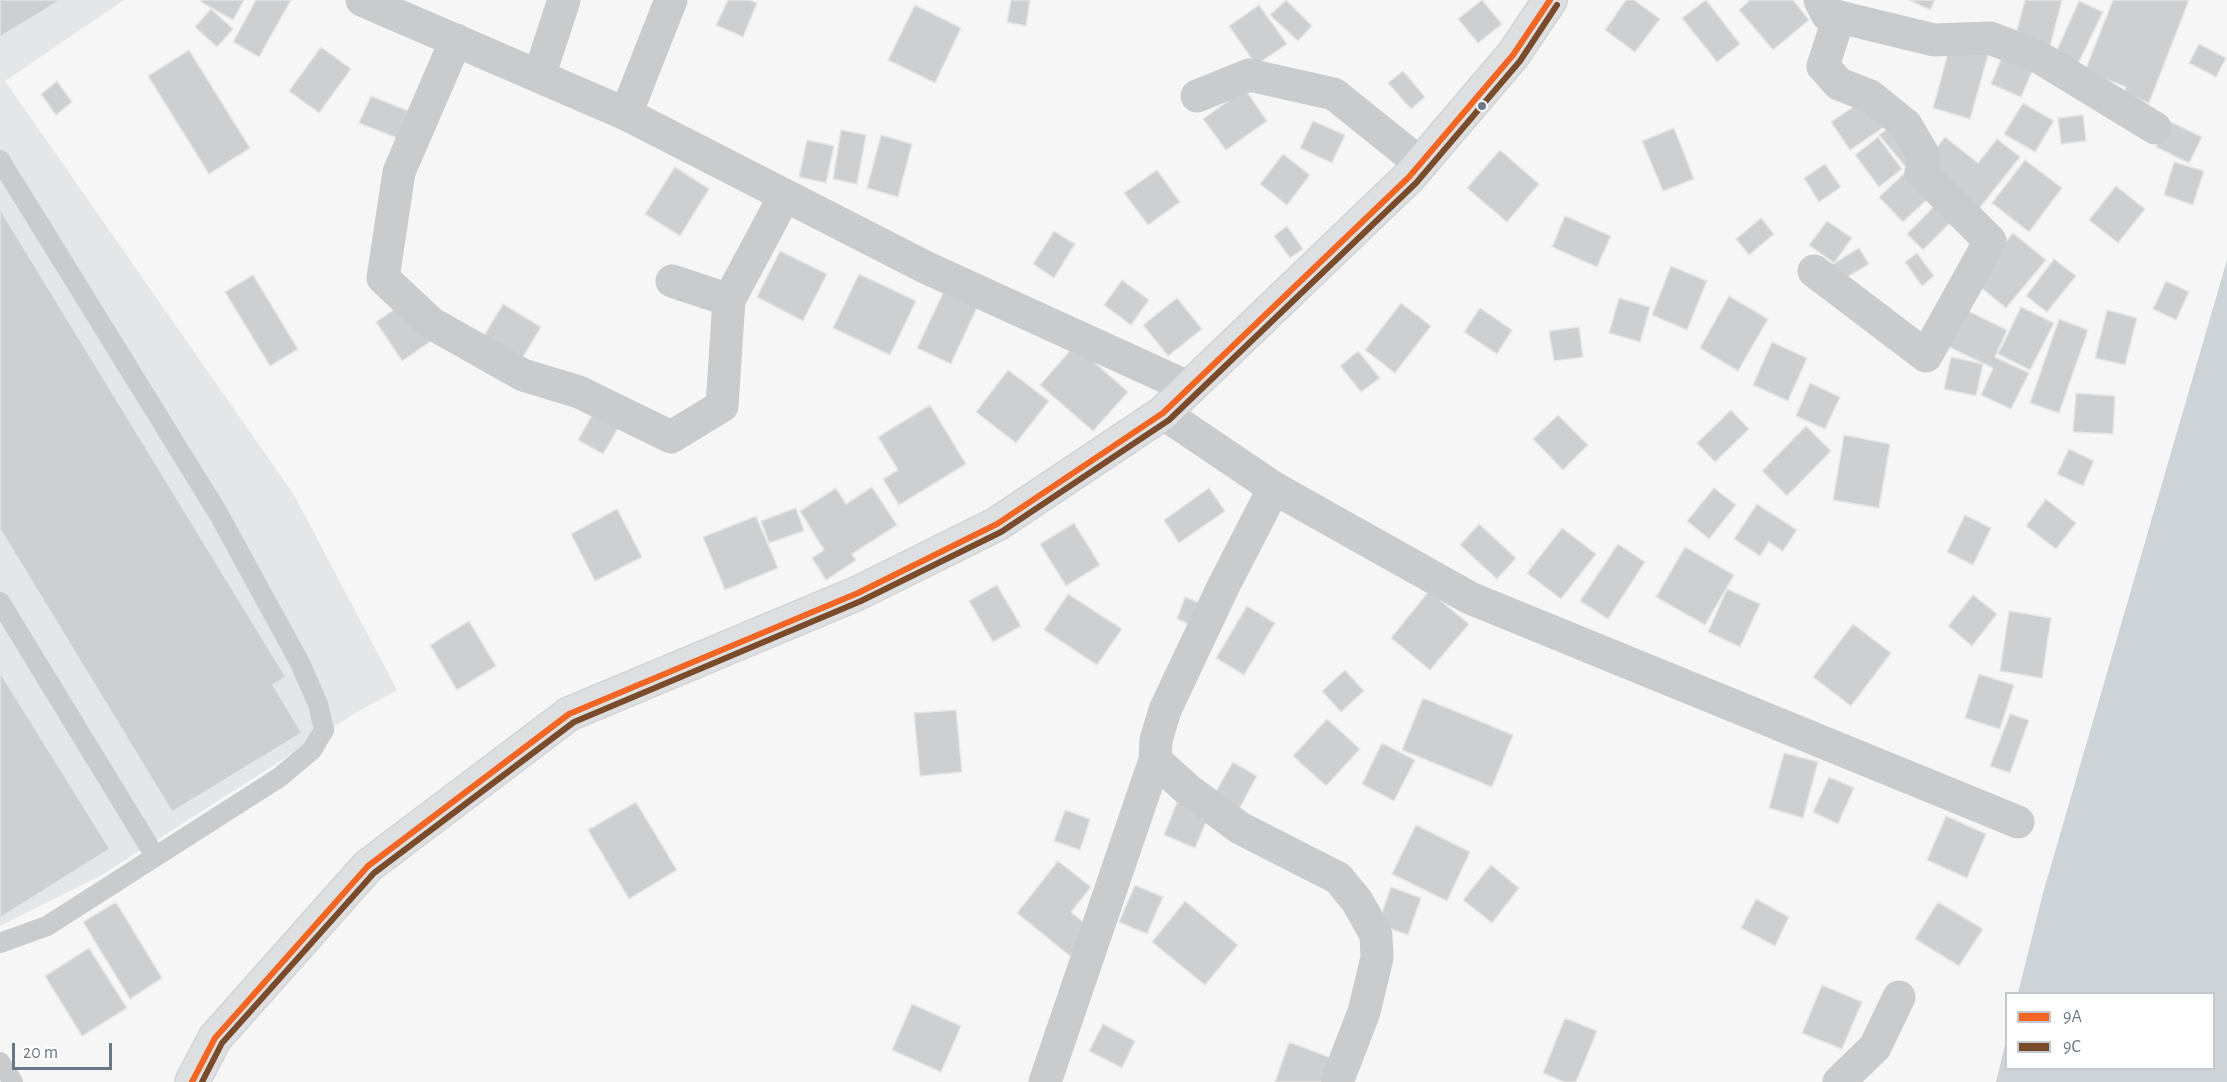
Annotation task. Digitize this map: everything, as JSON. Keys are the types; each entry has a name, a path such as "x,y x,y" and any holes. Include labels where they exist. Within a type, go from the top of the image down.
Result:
{"main road":[{"path":"192,1082 214,1038 368,866 569,714 858,593 997,524 1163,413 1421,164 1513,55 1550,0"}],"street":[{"path":"362,0 626,114 927,268 1190,388"},
{"path":"539,76 564,0"},
{"path":"626,114 671,0"},
{"path":"1814,271 1926,356 1990,241 1921,172 1924,156 1906,125 1870,96 1839,84 1823,66 1829,9 1934,40 1990,38 2037,56 2155,128"},
{"path":"456,40 399,172 383,278 431,323 523,375 579,392 671,437 722,406 729,300 785,195"},
{"path":"1197,96 1250,75 1334,94 1421,164"},
{"path":"672,281 729,300"},
{"path":"1163,413 1274,488 1470,598 2018,822"},
{"path":"1045,1082 1155,760 1156,740 1165,710 1224,585 1274,488"},
{"path":"1155,760 1187,789 1240,828 1338,878 1357,901 1376,935 1377,958 1364,1012 1337,1082"},
{"path":"1839,1082 1875,1047 1899,997"}],"lane":[{"path":"0,160 218,513 300,663 318,704 324,730 312,750 280,777 47,926 0,943"},
{"path":"0,602 155,856"},
{"path":"0,1062 13,1082"}],"shaded area":[{"path":"0,0 124,0 5,81 294,495 397,690 357,712 100,876 0,926"},
{"path":"2227,260 2227,1082 1996,1082 2005,1045 2005,1070 2215,1070 2215,992 2018,992 2043,893"}],"building":[{"path":"0,0 61,0 0,37"},
{"path":"202,0 244,0 233,20 201,2"},
{"path":"256,0 291,0 259,57 233,42"},
{"path":"728,0 750,0 757,3 743,37 716,25"},
{"path":"1011,0 1030,0 1026,26 1007,22"},
{"path":"1286,0 1312,26 1298,41 1270,15"},
{"path":"1482,0 1502,24 1478,43 1458,19"},
{"path":"1626,0 1634,0 1660,19 1635,52 1605,30"},
{"path":"1706,0 1740,44 1717,62 1682,18"},
{"path":"1750,0 1793,0 1809,20 1773,50 1739,10"},
{"path":"1909,0 1935,0 1930,10"},
{"path":"2025,0 2062,0 2048,54 2013,45"},
{"path":"2113,0 2189,0 2149,103 2124,93 2126,87 2085,71"},
{"path":"2079,1 2103,12 2075,70 2053,59"},
{"path":"915,5 961,28 935,83 888,60"},
{"path":"1259,5 1287,44 1256,65 1229,26"},
{"path":"211,9 233,29 217,47 195,27"},
{"path":"1951,42 1989,52 1970,119 1933,108"},
{"path":"2199,44 2226,58 2216,77 2189,63"},
{"path":"321,47 351,69 319,113 289,91"},
{"path":"2006,47 2037,60 2021,97 1991,84"},
{"path":"189,50 250,148 209,174 148,76"},
{"path":"1403,71 1425,97 1411,109 1388,83"},
{"path":"57,81 72,102 56,115 41,94"},
{"path":"1245,89 1267,121 1226,150 1203,119"},
{"path":"371,96 408,111 397,138 359,123"},
{"path":"1865,99 1884,127 1850,150 1831,122"},
{"path":"2023,103 2054,121 2035,152 2004,134"},
{"path":"2083,115 2086,141 2061,144 2058,118"},
{"path":"1313,121 1345,135 1332,163 1300,148"},
{"path":"2169,121 2202,137 2189,163 2156,147"},
{"path":"1895,123 1920,154 1905,166 1879,135"},
{"path":"1674,128 1694,179 1663,191 1642,141"},
{"path":"841,130 866,135 857,184 833,179"},
{"path":"881,135 912,144 898,197 867,188"},
{"path":"1878,137 1902,169 1879,187 1855,155"},
{"path":"1945,137 1978,163 1997,139 2020,157 1978,210 1922,166"},
{"path":"807,140 834,146 826,183 799,177"},
{"path":"1500,150 1539,184 1507,222 1467,188"},
{"path":"1283,154 1310,175 1287,205 1260,184"},
{"path":"2025,160 2062,188 2029,232 1992,203"},
{"path":"2174,162 2204,171 2193,205 2164,195"},
{"path":"1825,164 1841,187 1819,202 1804,178"},
{"path":"675,167 709,189 680,236 645,214"},
{"path":"1910,168 1934,193 1903,222 1879,197"},
{"path":"1157,170 1180,202 1148,225 1124,193"},
{"path":"2116,186 2145,209 2118,243 2089,220"},
{"path":"1940,200 1957,216 1923,250 1907,234"},
{"path":"0,209 286,677 273,685 302,733 172,812 0,529"},
{"path":"1565,216 1611,236 1597,267 1552,247"},
{"path":"1761,218 1774,234 1749,255 1736,239"},
{"path":"1827,221 1852,238 1834,263 1809,245"},
{"path":"1287,226 1303,249 1290,258 1274,236"},
{"path":"1054,231 1075,244 1054,278 1033,264"},
{"path":"2013,233 2046,260 2006,308 1973,281"},
{"path":"1859,248 1869,264 1841,281 1831,265"},
{"path":"780,251 827,274 803,321 757,297"},
{"path":"1917,253 1934,276 1922,286 1905,262"},
{"path":"2054,259 2076,276 2047,312 2026,296"},
{"path":"1671,266 1707,281 1687,330 1652,315"},
{"path":"859,274 916,301 890,355 833,328"},
{"path":"253,275 298,349 270,366 225,292"},
{"path":"1122,280 1149,300 1131,325 1104,305"},
{"path":"2166,281 2189,292 2176,320 2153,309"},
{"path":"945,289 978,305 951,364 917,348"},
{"path":"1729,296 1768,319 1738,371 1700,348"},
{"path":"1177,298 1202,329 1168,356 1143,325"},
{"path":"1619,298 1650,307 1640,342 1609,333"},
{"path":"405,302 431,341 402,361 376,322"},
{"path":"1401,303 1431,326 1395,373 1365,350"},
{"path":"503,304 541,327 517,367 479,344"},
{"path":"2021,307 2054,323 2030,370 1998,354"},
{"path":"1480,308 1512,330 1497,354 1464,332"},
{"path":"1966,310 2007,330 1995,357 2029,373 2011,409 1981,395 1993,368 1949,347"},
{"path":"2107,310 2137,318 2125,365 2095,358"},
{"path":"2059,319 2088,330 2059,413 2030,403"},
{"path":"1579,327 1583,357 1554,361 1549,331"},
{"path":"1772,342 1807,358 1788,401 1753,385"},
{"path":"1075,345 1128,392 1093,431 1040,385"},
{"path":"1358,351 1380,378 1361,392 1340,366"},
{"path":"1951,357 1983,364 1976,396 1944,389"},
{"path":"1008,370 1049,401 1016,443 976,412"},
{"path":"1810,383 1840,397 1825,429 1796,416"},
{"path":"2076,393 2115,396 2113,434 2073,432"},
{"path":"930,405 966,464 899,505 883,479 898,470 878,437"},
{"path":"595,410 620,425 603,454 578,440"},
{"path":"1731,410 1749,429 1715,462 1697,443"},
{"path":"1558,415 1588,445 1563,470 1533,439"},
{"path":"1806,426 1831,451 1787,496 1762,471"},
{"path":"1844,435 1890,444 1879,508 1833,500"},
{"path":"2069,449 2094,461 2083,486 2057,474"},
{"path":"872,487 897,525 852,554 856,560 826,580 812,558 824,550 800,511 836,488 846,504"},
{"path":"1209,488 1225,511 1179,543 1164,520"},
{"path":"1714,488 1736,505 1709,539 1687,521"},
{"path":"2046,499 2076,523 2056,549 2026,526"},
{"path":"1757,504 1797,530 1783,551 1769,542 1760,556 1734,539"},
{"path":"796,508 804,531 769,543 761,521"},
{"path":"617,509 642,557 595,581 571,534"},
{"path":"1965,515 1991,528 1973,565 1947,552"},
{"path":"756,516 778,568 725,590 703,537"},
{"path":"1074,523 1100,565 1066,586 1040,544"},
{"path":"1479,524 1516,558 1497,579 1460,545"},
{"path":"1562,528 1596,554 1561,599 1527,573"},
{"path":"1618,544 1645,562 1608,619 1580,601"},
{"path":"1685,547 1734,575 1705,625 1656,597"},
{"path":"997,585 1021,626 993,642 969,601"},
{"path":"1727,589 1760,604 1740,647 1708,632"},
{"path":"1429,591 1469,624 1430,670 1391,638"},
{"path":"1068,594 1122,629 1097,665 1044,630"},
{"path":"1973,595 1997,614 1972,646 1948,626"},
{"path":"1185,597 1209,607 1200,629 1177,619"},
{"path":"1247,606 1275,623 1244,675 1216,658"},
{"path":"2009,611 2051,618 2042,678 2000,671"},
{"path":"469,621 496,666 457,690 430,645"},
{"path":"1853,624 1891,653 1851,706 1813,677"},
{"path":"1345,670 1364,691 1341,712 1322,691"},
{"path":"0,672 110,849 0,918"},
{"path":"1979,674 2014,685 2000,729 1965,718"},
{"path":"1423,698 1513,735 1492,787 1402,750"},
{"path":"956,710 962,772 920,776 914,713"},
{"path":"2010,714 2029,720 2010,773 1990,766"},
{"path":"1327,719 1360,749 1326,786 1293,756"},
{"path":"1382,743 1415,760 1394,801 1362,784"},
{"path":"1784,753 1818,762 1803,818 1769,808"},
{"path":"1233,762 1257,776 1239,809 1214,795"},
{"path":"1829,777 1854,788 1838,824 1813,812"},
{"path":"636,802 677,870 629,899 588,830"},
{"path":"1177,802 1209,815 1195,848 1164,835"},
{"path":"1065,810 1090,819 1080,850 1054,841"},
{"path":"1946,816 1986,834 1967,878 1927,860"},
{"path":"1416,825 1470,852 1447,901 1392,874"},
{"path":"1058,861 1091,887 1071,912 1091,929 1070,956 1017,913"},
{"path":"1491,865 1519,888 1492,923 1463,900"},
{"path":"1135,885 1163,897 1147,934 1119,922"},
{"path":"1391,887 1421,898 1408,935 1378,924"},
{"path":"1756,899 1789,917 1775,946 1741,928"},
{"path":"1185,901 1238,945 1205,985 1152,942"},
{"path":"116,902 162,978 130,999 83,922"},
{"path":"1938,902 1983,929 1959,966 1915,939"},
{"path":"89,948 127,1008 82,1036 45,976"},
{"path":"1822,985 1862,1002 1842,1049 1802,1033"},
{"path":"912,1004 961,1026 941,1072 892,1050"},
{"path":"1565,1018 1597,1031 1576,1082 1564,1082 1543,1073"},
{"path":"1103,1024 1135,1041 1122,1068 1089,1051"},
{"path":"1289,1042 1337,1060 1329,1082 1275,1082"}],"transit line":[{"name":"9A","path":"192,1082 215,1038 368,866 569,714 858,593 997,524 1163,413 1409,177 1513,55 1550,0"},
{"name":"9C","path":"202,1082 222,1043 374,873 574,722 861,601 1001,532 1169,420 1416,183 1520,61 1557,5"}]}
